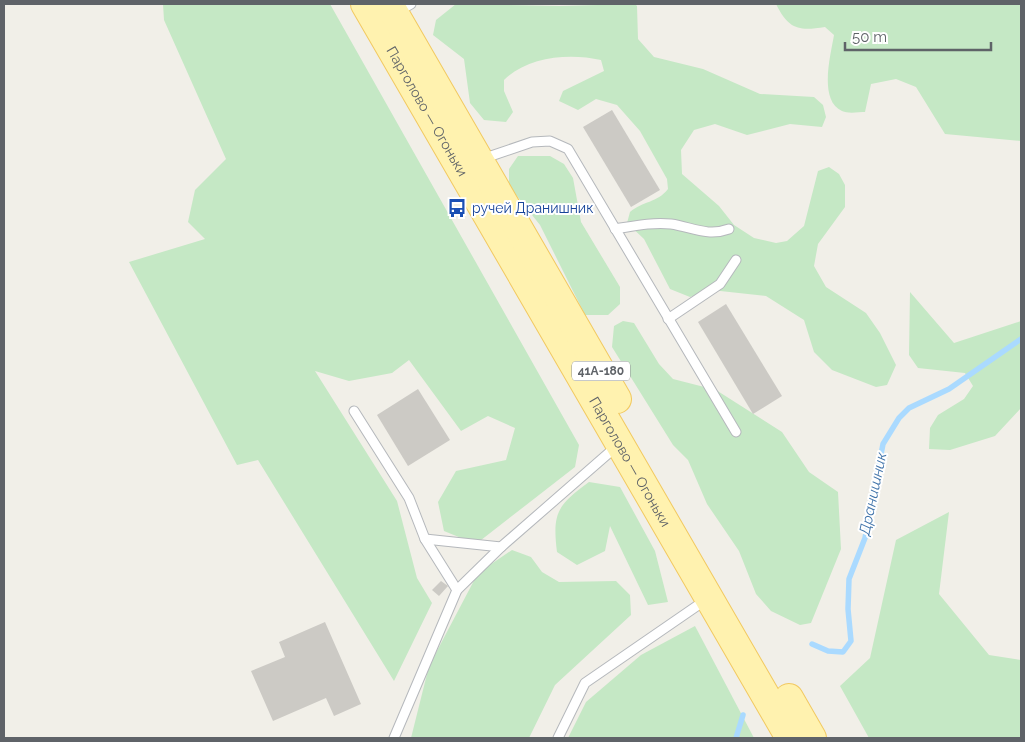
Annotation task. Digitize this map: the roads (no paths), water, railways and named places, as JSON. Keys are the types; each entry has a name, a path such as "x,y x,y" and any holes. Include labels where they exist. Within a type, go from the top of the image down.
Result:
{"main road":[{"name":"Парголово — Огоньки","path":"365,4 790,738"},
{"name":"Парголово — Огоньки","path":"398,7 479,159 812,738"}],"lane":[{"path":"479,159 532,142 550,141 568,149 736,432"},
{"path":"615,229 650,223 672,224 716,234 729,229"},
{"path":"668,319 720,284 736,260"},
{"path":"354,411 409,498 425,539 457,590"},
{"path":"394,738 457,590 501,546 620,443"},
{"path":"425,539 501,546"},
{"path":"558,738 585,683 709,598"}],"waterway":[{"name":"Дранишник","path":"812,644 828,651 843,652 851,641 848,609 849,579 865,538 883,444 899,418 909,408 949,389 1021,339"},
{"name":"Дранишник","path":"736,738 743,715"}],"place":[{"name":"ручей Дранишник","path":"457,208"}]}
